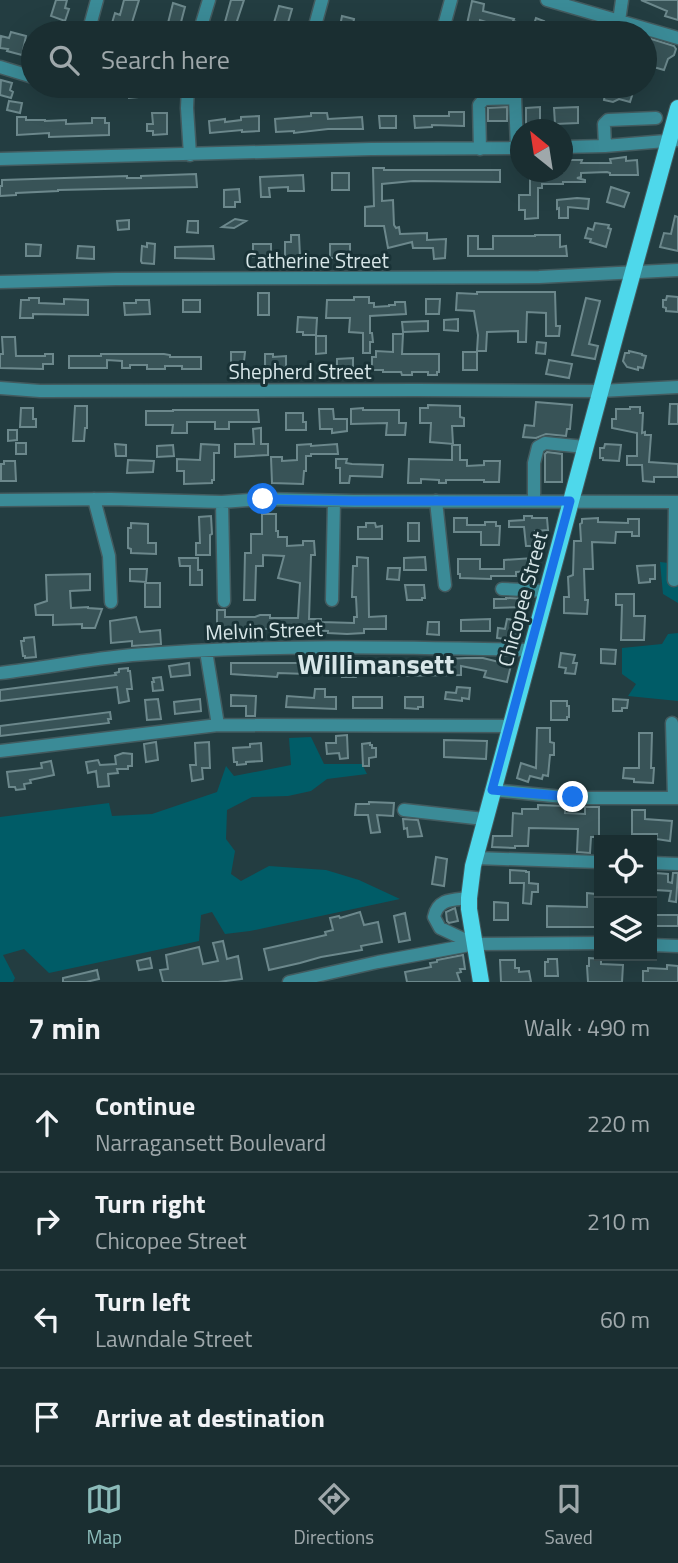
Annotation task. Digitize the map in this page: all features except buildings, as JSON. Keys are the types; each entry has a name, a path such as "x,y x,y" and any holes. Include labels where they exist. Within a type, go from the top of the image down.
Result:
{"main road":[{"name":"Chicopee Street","path":"481,982 469,898 475,858 633,272 675,141 678,108"}],"street":[{"path":"92,21 97,0"},
{"path":"203,21 209,0"},
{"path":"316,21 322,0"},
{"path":"445,21 451,0"},
{"path":"547,0 619,21 622,0"},
{"path":"657,32 678,38"},
{"path":"0,67 21,73"},
{"path":"187,98 190,155"},
{"path":"480,149 479,106 484,99 516,98 517,119"},
{"path":"605,146 604,124 608,120 656,118"},
{"path":"573,147 675,141"},
{"path":"0,159 371,149 510,148"},
{"name":"Catherine Street","path":"0,282 539,277 678,270"},
{"name":"Shepherd Street","path":"0,388 40,391 600,391 678,387"},
{"path":"534,501 534,463 538,447 553,443 585,447"},
{"path":"94,499 109,556 111,602"},
{"path":"0,500 677,502 674,580"},
{"path":"332,600 334,501"},
{"path":"436,501 445,585"},
{"path":"222,502 224,601"},
{"path":"502,589 546,591"},
{"name":"Melvin Street","path":"0,673 129,656 265,647 530,650"},
{"path":"206,650 218,725"},
{"path":"492,790 573,797 676,798 672,723"},
{"path":"0,751 218,725 510,726"},
{"path":"404,810 484,819"},
{"path":"475,858 594,862"},
{"path":"657,863 678,863"},
{"path":"469,898 441,904 436,908 434,917 440,928 475,944"},
{"path":"289,982 475,944 594,943"},
{"path":"657,945 678,946"}],"shaded area":[{"path":"660,562 678,564 678,603 663,594"},
{"path":"678,633 678,701 628,696 636,684 622,674 622,648 662,644 668,634"},
{"path":"311,737 324,764 362,764 367,774 327,779 311,791 288,796 252,797 227,810 226,839 235,851 231,874 241,881 269,866 326,870 359,880 400,899 225,934 212,912 201,915 199,941 49,973 24,949 3,955 15,978 13,982 0,982 0,817 109,803 112,816 152,814 217,792 226,766 234,776 291,765 289,738"}],"district":[{"name":"Willimansett","path":"376,663"}],"route":[{"path":"263,499 570,501 492,790 573,797"}]}
